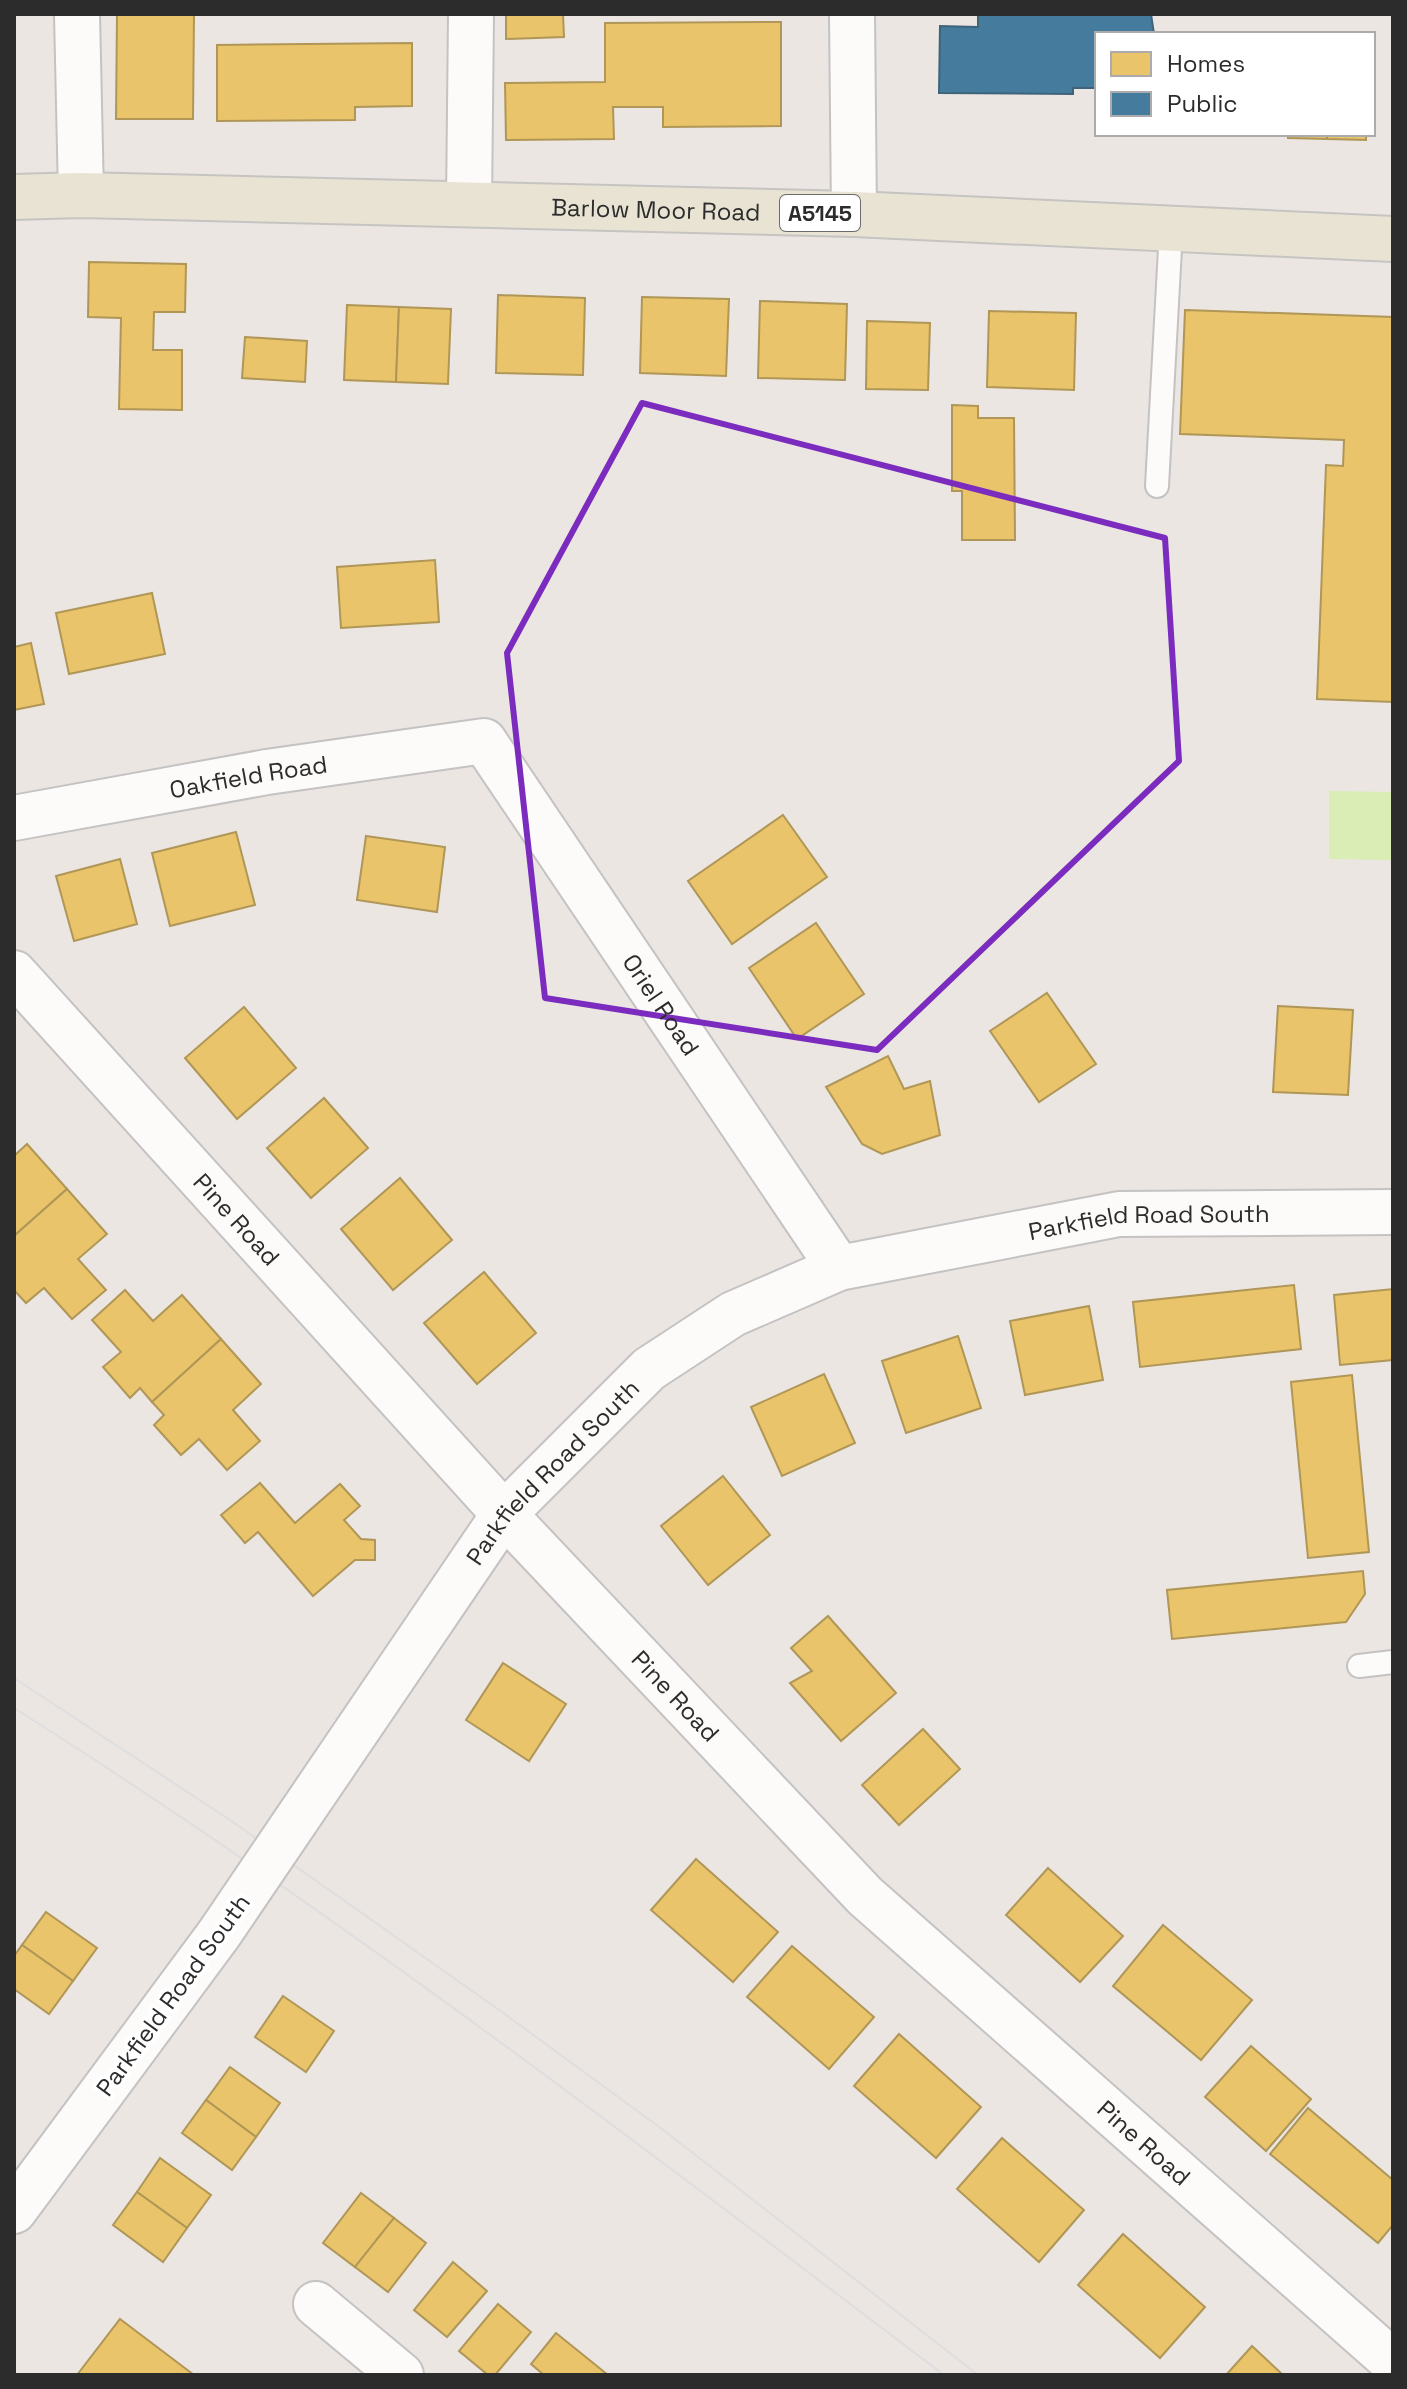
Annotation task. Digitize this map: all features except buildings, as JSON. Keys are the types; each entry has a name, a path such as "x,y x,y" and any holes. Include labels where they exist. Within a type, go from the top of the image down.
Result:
{"main road":[{"name":"Barlow Moor Road","path":"14,197 81,195 854,214 1393,239"}],"street":[{"path":"77,14 81,195"},
{"path":"469,204 471,14"},
{"path":"852,14 854,214"},
{"name":"Oakfield Road","path":"14,818 267,772 484,741"},
{"name":"Oriel Road","path":"484,741 839,1268"},
{"name":"Pine Road","path":"14,973 504,1514 865,1896 1393,2362"},
{"name":"Parkfield Road South","path":"14,2211 219,1934 504,1514 649,1369 733,1314 839,1268 1119,1214 1393,1212"},
{"path":"316,2304 401,2375"}],"lane":[{"path":"1157,486 1171,230"},
{"path":"1359,1666 1393,1662"}],"highlighted area":[{"path":"642,403 1165,538 1179,761 877,1050 545,998 507,653"}],"green space":[{"path":"1329,791 1393,792 1393,860 1329,859"}],"tram line":[{"path":"14,1678 230,1820 502,2012 666,2132 978,2375"},
{"path":"14,1708 253,1866 370,1948 944,2375"}]}
